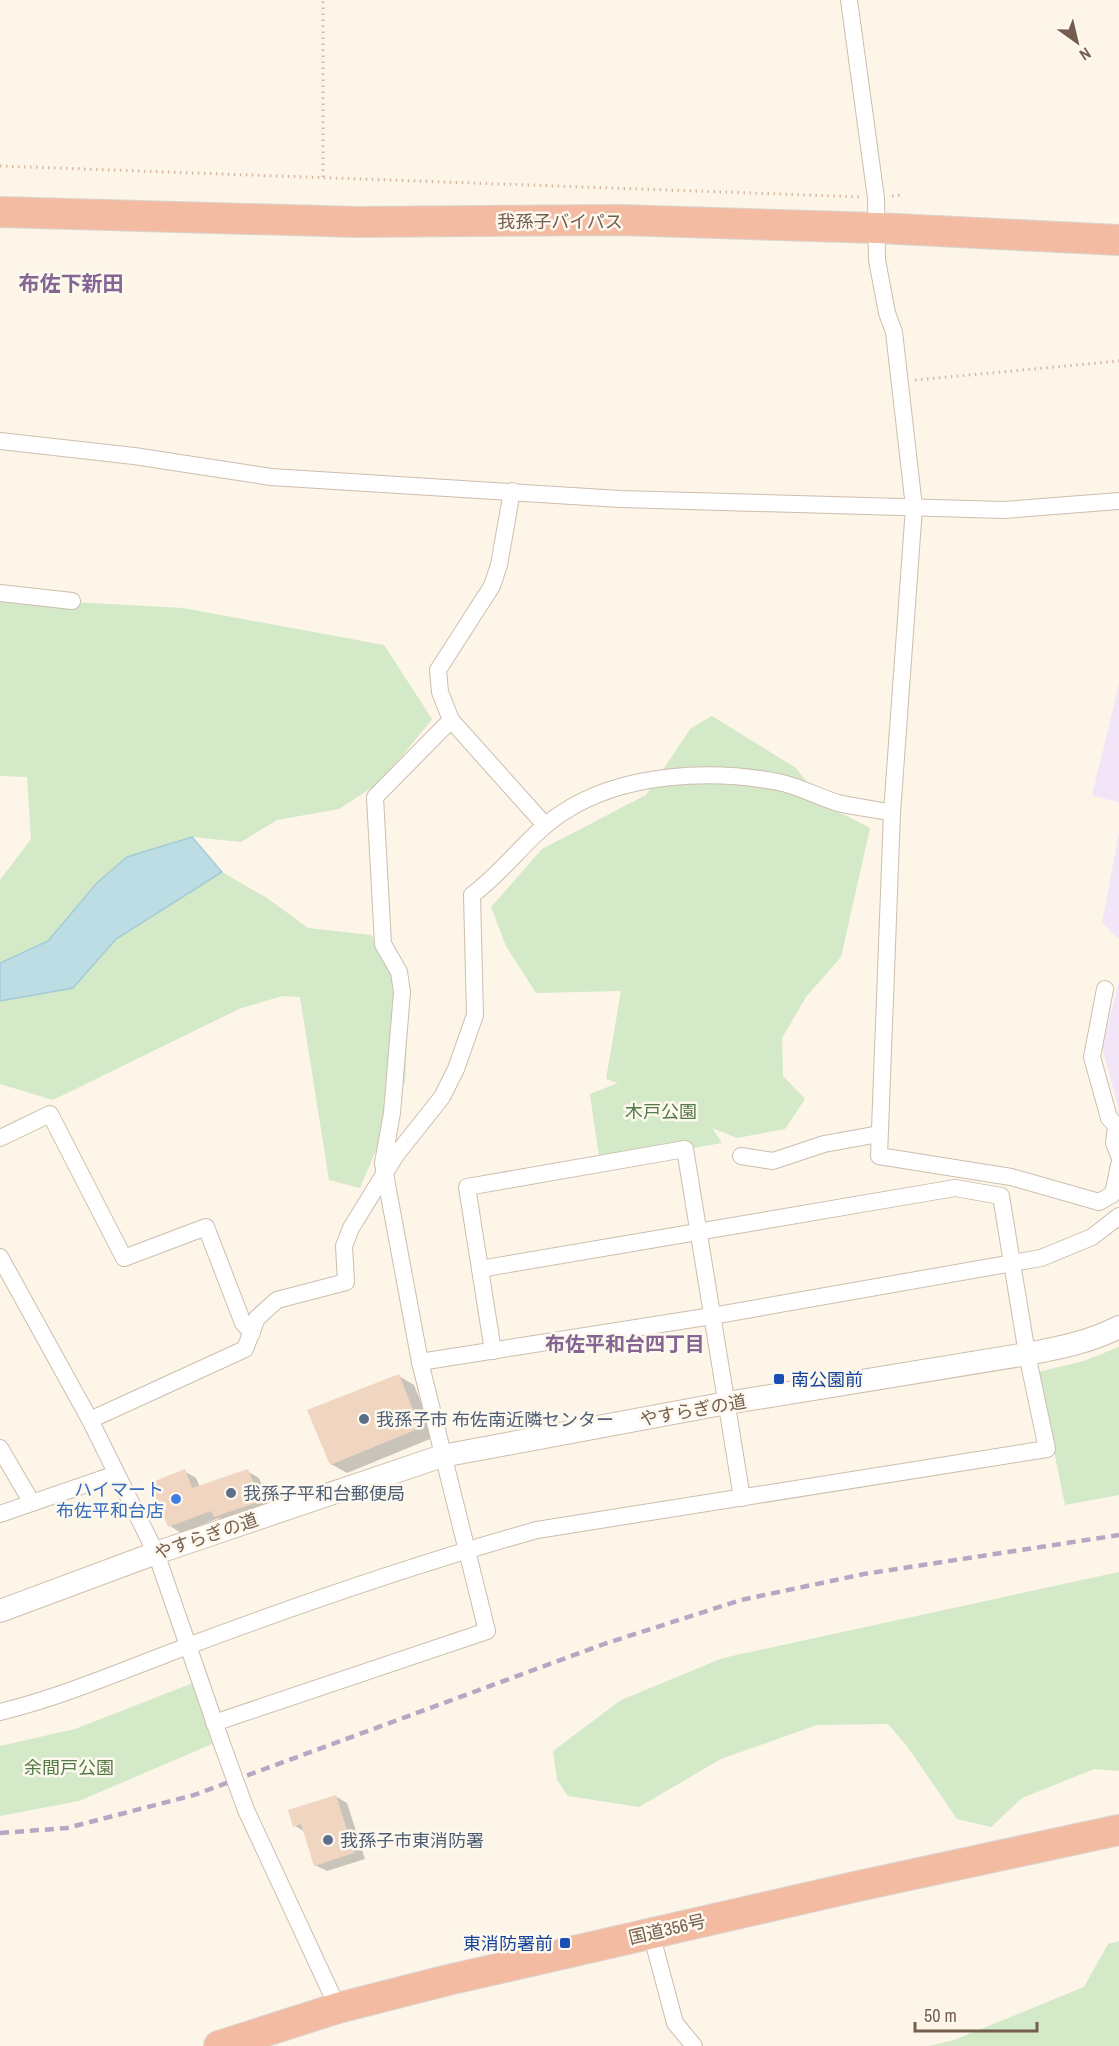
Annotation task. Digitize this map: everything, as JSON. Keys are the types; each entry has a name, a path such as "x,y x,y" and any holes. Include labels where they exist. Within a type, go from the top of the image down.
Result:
{"highway":[{"name":"我孫子バイパス","path":"0,212 357,222 619,220 877,228 1119,240"},
{"name":"国道356号","path":"219,2046 338,2008 651,1933 1119,1830"}],"street":[{"path":"849,0 876,198 877,260 887,313 894,332 914,507 892,813 879,1156 1011,1177 1099,1202 1113,1194 1119,1165"},
{"path":"0,441 134,456 272,477 620,499 1004,510 1119,501"},
{"path":"512,491 499,565 492,586 438,670 440,692 451,720 545,825"},
{"path":"0,592 72,601"},
{"path":"214,1723 487,1631 420,1362 383,1163 392,1113 402,992 399,972 383,944 375,797 451,720"},
{"path":"90,1420 245,1349 257,1318 277,1300 346,1282 344,1246 347,1237 396,1155 442,1097 456,1069 476,1015 472,895 545,825 564,811 599,794 659,778 727,774 780,783 840,803 892,813"},
{"path":"1105,989 1092,1057 1109,1118 1118,1127 1114,1143 1119,1156"},
{"path":"0,1138 50,1114 124,1258 206,1227 243,1323 252,1333"},
{"path":"741,1156 773,1161 824,1144 879,1134"},
{"path":"492,1352 467,1187 685,1149 742,1498"},
{"path":"0,1712 75,1689 188,1646 468,1549 537,1530 1047,1449 1027,1354 1001,1196 955,1188 480,1269"},
{"path":"420,1362 712,1316 1012,1264 1064,1250 1092,1237 1119,1216"},
{"path":"0,1257 90,1420 156,1553 246,1810 338,2008"},
{"name":"やすらぎの道","path":"0,1611 156,1553 442,1456 727,1403 1067,1347 1119,1327"},
{"path":"0,1448 32,1503"},
{"path":"0,1514 116,1474"},
{"path":"651,1933 675,2023 694,2046"}],"path":[{"path":"323,0 323,177"},
{"path":"0,166 876,198 902,195"},
{"path":"900,381 1119,360"}],"shaded area":[{"path":"1119,684 1119,802 1092,796"},
{"path":"1119,833 1119,939 1102,923"},
{"path":"1119,982 1119,1109 1102,1047"}],"green space":[{"path":"0,598 183,608 384,645 432,719 382,781 339,809 277,820 241,842 192,837 97,883 48,941 0,963 0,880 31,839 27,777 0,776"},
{"name":"木戸公園","path":"712,716 796,768 825,805 870,828 841,957 806,997 782,1038 783,1076 805,1099 785,1129 737,1138 712,1128 722,1143 600,1164 590,1094 618,1083 606,1079 621,991 536,993 506,946 491,907 542,849 646,795 691,728"},
{"path":"222,872 267,898 308,928 371,935 409,992 405,1082 360,1188 329,1180 300,997 282,996 239,1009 53,1100 0,1084 0,1001 73,988 116,939"},
{"path":"1119,1347 1119,1495 1065,1505 1038,1372 1084,1361"},
{"path":"1119,1572 1119,1771 1094,1769 1022,1798 991,1827 957,1819 907,1746 888,1724 817,1725 721,1759 639,1807 568,1796 557,1780 553,1751 621,1700 723,1658"},
{"name":"余間戸公園","path":"193,1683 212,1744 79,1801 0,1816 0,1746 75,1729"},
{"path":"1119,1941 1119,2046 930,2046 954,2040 1084,1987 1108,1944"}],"water":[{"path":"192,837 222,872 116,939 73,988 0,1001 0,963 48,941 97,883 127,857"}],"building":[{"name":"我孫子市 布佐南近隣センター","path":"399,1374 420,1428 330,1465 307,1410"},
{"path":"185,1469 192,1488 248,1469 261,1501 214,1517 211,1511 168,1527 150,1483"},
{"name":"我孫子市東消防署","path":"336,1795 354,1853 314,1866 301,1824 293,1827 288,1810"}],"railway":[{"path":"0,1833 67,1828 194,1795 604,1644 741,1600 864,1574 1119,1535"}],"place":[{"name":"南公園前","path":"779,1379"},
{"name":"我孫子市 布佐南近隣センター","path":"364,1419"},
{"name":"我孫子平和台郵便局","path":"231,1493"},
{"name":"ハイマート 布佐平和台店","path":"176,1499"},
{"name":"我孫子市東消防署","path":"328,1840"},
{"name":"東消防署前","path":"565,1943"}],"district":[{"name":"布佐下新田","path":"71,283"},
{"name":"布佐平和台四丁目","path":"625,1343"}]}
